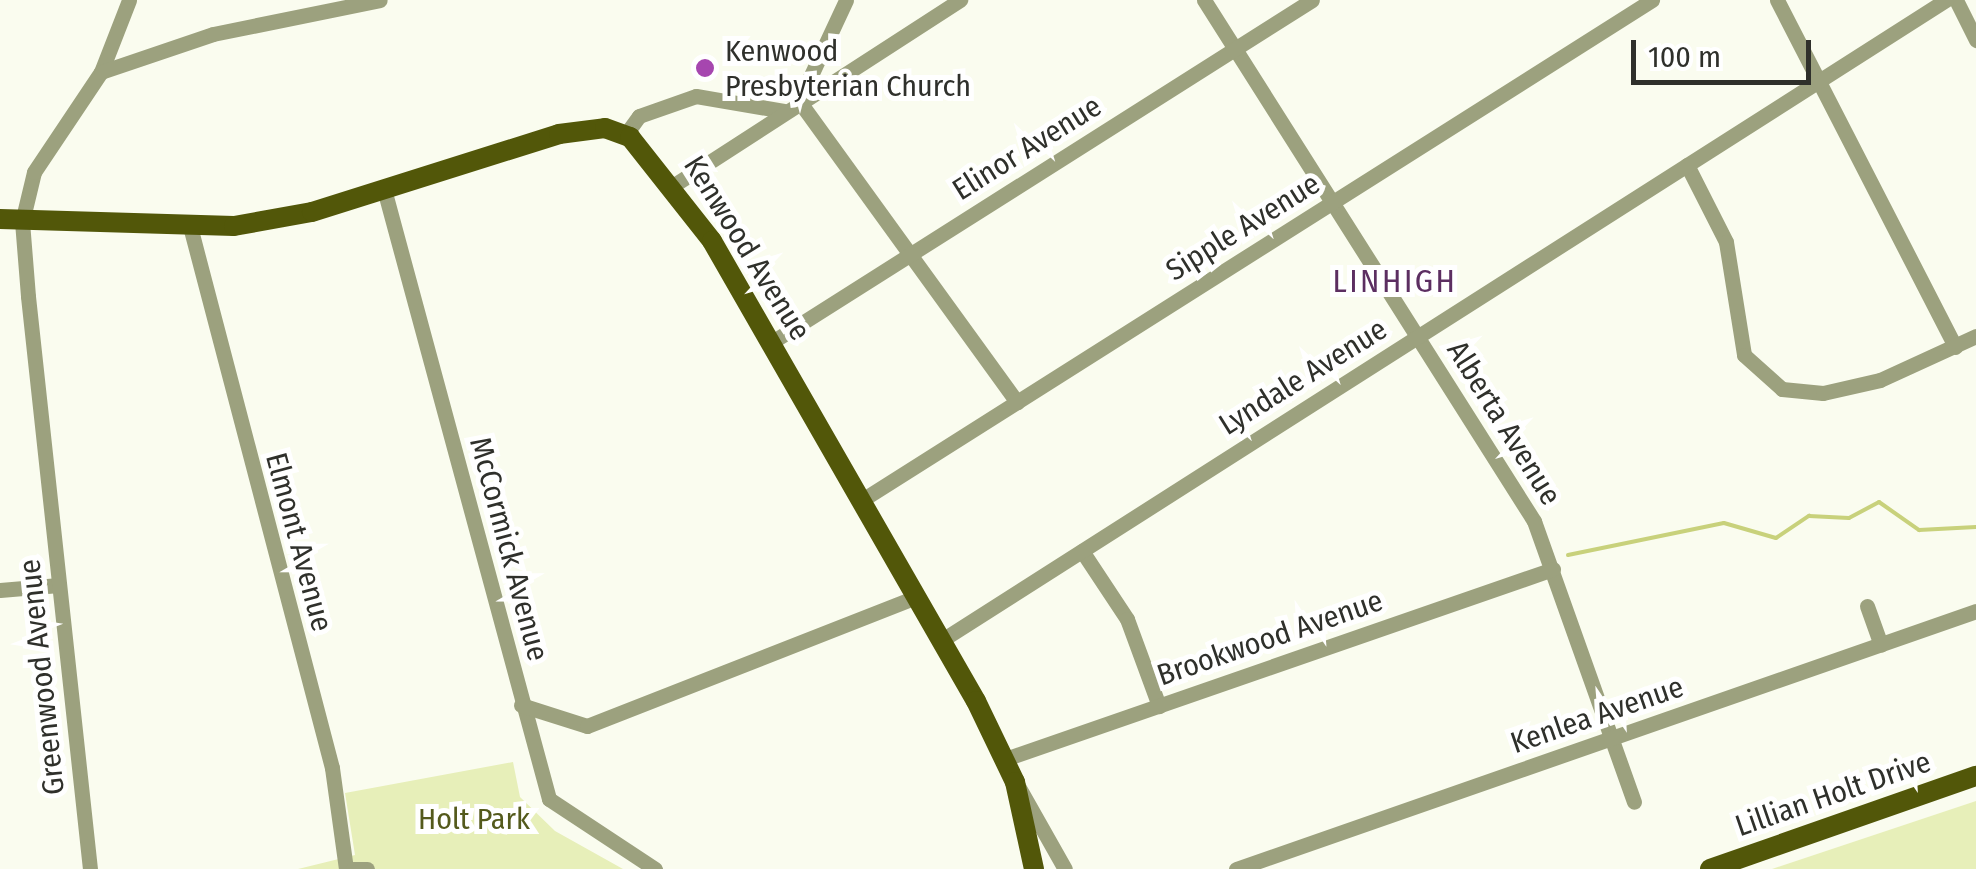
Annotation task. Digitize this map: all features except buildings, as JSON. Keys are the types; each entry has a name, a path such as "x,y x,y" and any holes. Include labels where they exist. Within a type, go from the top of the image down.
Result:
{"main road":[{"path":"0,218 191,230 312,212 559,134 626,134"},
{"name":"Kenwood Avenue","path":"626,134 674,186 772,342 976,701 1015,782 1034,869"},
{"name":"Lillian Holt Drive","path":"1710,869 1976,776"}],"street":[{"name":"Greenwood Avenue","path":"90,869 22,222 40,158 101,72 128,0"},
{"path":"101,72 213,34 380,0"},
{"path":"799,101 846,0"},
{"path":"674,186 799,101 960,0"},
{"name":"Alberta Avenue","path":"1204,0 1534,521 1634,802"},
{"name":"Elinor Avenue","path":"772,342 1312,0"},
{"name":"Sipple Avenue","path":"862,500 1652,0"},
{"path":"1776,0 1821,80 1955,347"},
{"name":"Lyndale Avenue","path":"942,640 1946,0"},
{"path":"1956,0 1976,40"},
{"path":"626,134 639,116 696,96 784,112"},
{"path":"799,101 1018,402"},
{"path":"1687,165 1726,242 1744,355 1770,382 1806,394 1849,388 1976,336"},
{"name":"McCormick Avenue","path":"384,190 521,705 555,807 655,869"},
{"name":"Elmont Avenue","path":"191,230 332,768 349,869"},
{"path":"1082,550 1126,619 1159,706"},
{"name":"Brookwood Avenue","path":"1005,758 1553,570"},
{"path":"0,590 59,585"},
{"path":"521,705 587,726 917,597"},
{"path":"1868,606 1881,645"},
{"name":"Kenlea Avenue","path":"1236,869 1976,611"},
{"path":"1015,782 1065,869"},
{"path":"349,869 367,869"}],"green space":[{"name":"Holt Park","path":"513,762 520,797 555,831 623,869 298,869 355,855 345,793"},
{"path":"1976,801 1976,869 1772,869"}],"waterway":[{"path":"1568,555 1724,523 1776,538 1809,516 1849,518 1879,502 1919,530 1976,527"}],"place":[{"name":"Kenwood Presbyterian Church","path":"705,68"}],"district":[{"name":"LINHIGH","path":"1395,281"}]}
